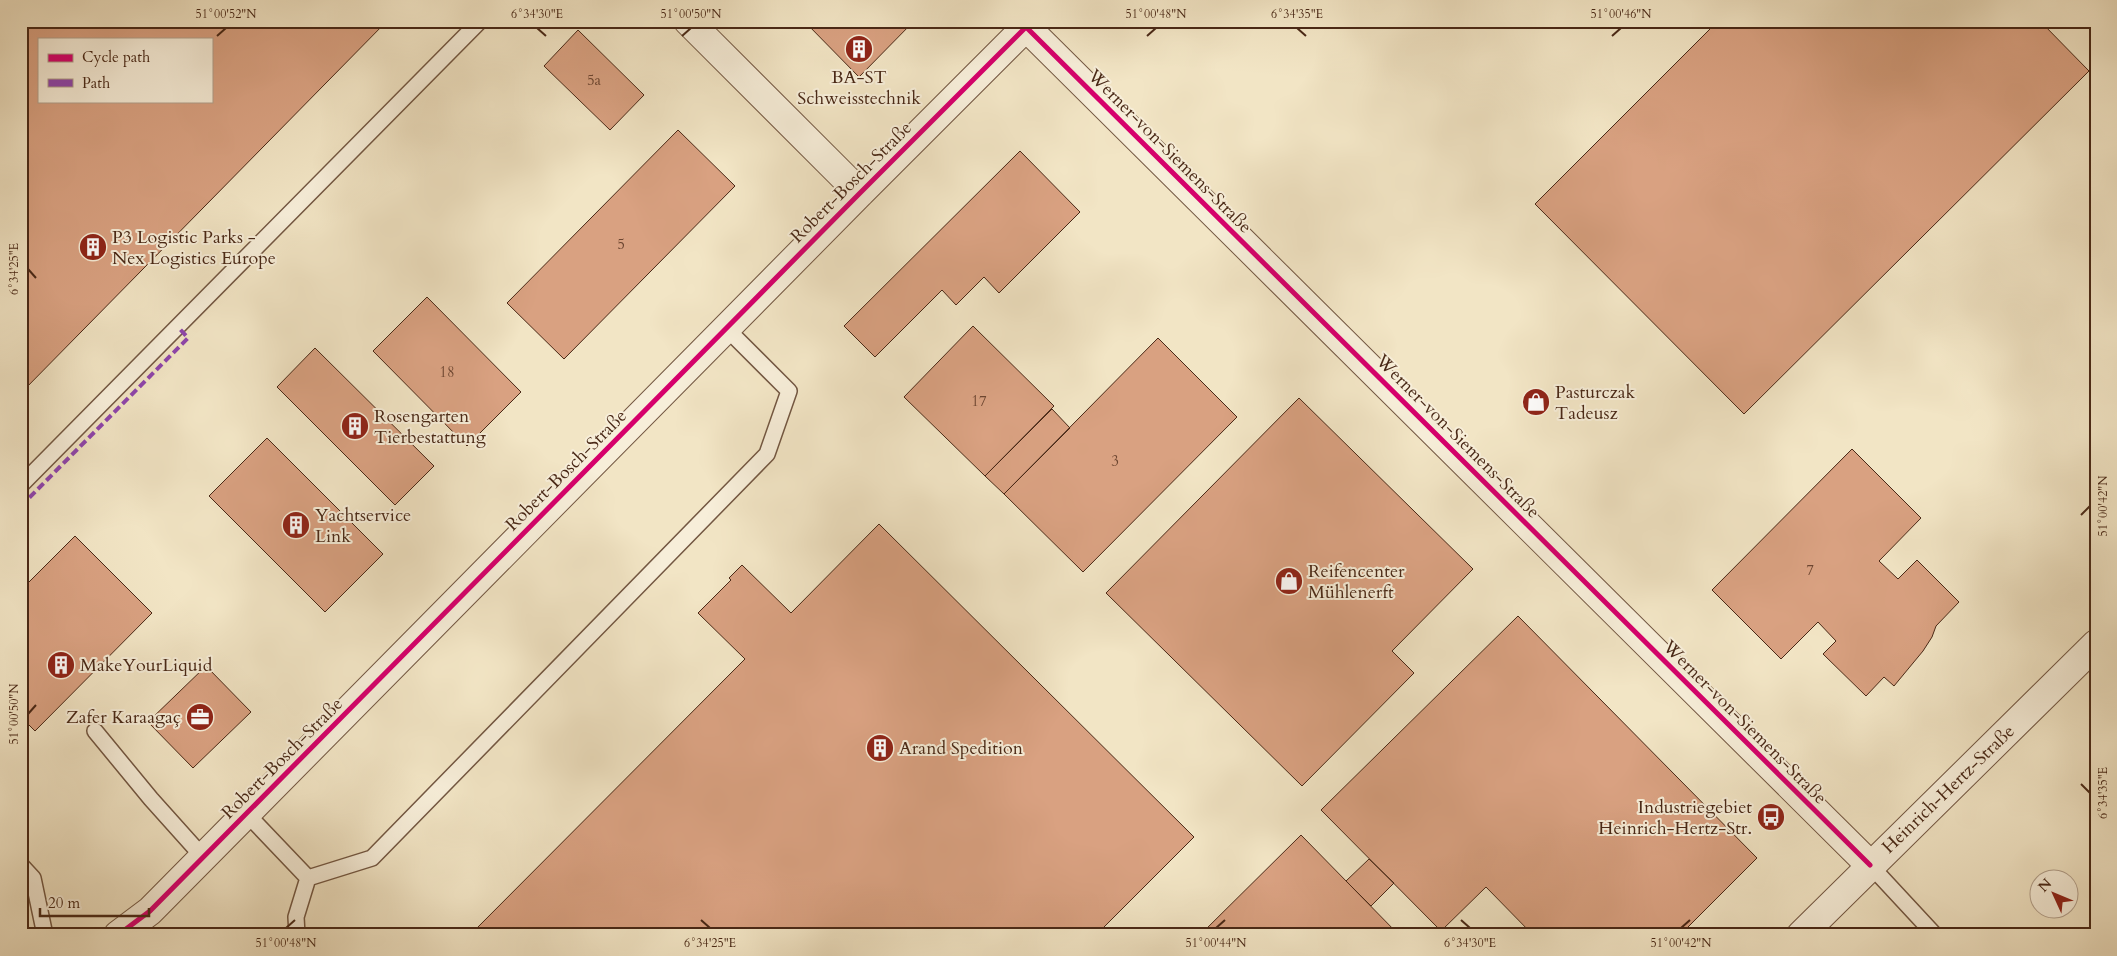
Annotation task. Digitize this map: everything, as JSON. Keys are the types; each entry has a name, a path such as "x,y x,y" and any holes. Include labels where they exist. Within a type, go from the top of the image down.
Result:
{"street":[{"path":"688,21 860,192"},
{"name":"Robert-Bosch-Straße","path":"118,935 150,911 860,192 1029,24"},
{"name":"Werner-von-Siemens-Straße","path":"1029,24 1870,865"},
{"name":"Heinrich-Hertz-Straße","path":"1801,935 2096,644"}],"lane":[{"path":"21,485 480,21"},
{"path":"308,878 372,858 767,454 789,391 726,328"},
{"path":"95,731 150,799 203,856"},
{"path":"246,814 308,878"},
{"path":"21,865 33,878 45,935"},
{"path":"1870,865 1935,935"},
{"path":"297,935 296,917 308,878"}],"building":[{"name":"P3 Logistic Parks - Nex Logistics Europe","path":"21,21 387,21 21,393"},
{"name":"BA-ST Schweisstechnik","path":"804,21 914,21 859,77"},
{"path":"1718,21 2040,21 2089,71 1744,414 1535,204"},
{"path":"578,30 644,95 610,130 544,66"},
{"path":"678,130 735,186 564,359 507,303"},
{"path":"1020,151 1080,212 999,293 984,277 956,305 942,290 875,357 844,326"},
{"path":"427,297 521,392 467,446 373,351"},
{"path":"973,326 1054,406 985,476 904,397"},
{"path":"1158,338 1237,417 1083,572 1004,494"},
{"name":"Rosengarten Tierbestattung","path":"315,348 434,466 395,505 277,387"},
{"name":"Reifencenter Mühlenerft","path":"1299,398 1473,569 1392,651 1414,673 1302,786 1106,593"},
{"path":"1052,409 1070,428 1004,494 985,476"},
{"name":"Yachtservice Link","path":"267,438 383,554 325,612 209,496"},
{"path":"1852,449 1921,518 1879,561 1898,579 1917,560 1959,602 1936,626 1932,637 1923,651 1894,686 1884,677 1866,696 1823,654 1836,641 1818,622 1781,659 1712,590"},
{"name":"Arand Spedition","path":"879,524 1194,837 1096,935 470,935 745,659 698,613 731,580 729,578 742,565 791,613"},
{"name":"MakeYourLiquid","path":"75,536 152,613 35,731 21,717 21,590"},
{"path":"1518,616 1757,858 1680,935 1533,935 1486,887 1441,931 1321,810"},
{"name":"Zafer Karaagaç","path":"206,666 251,712 193,768 148,722"},
{"path":"1301,835 1399,935 1200,935"},
{"path":"1369,859 1394,883 1371,906 1346,881"}],"marked path":[{"path":"21,506 188,338 178,327"},
{"path":"21,815 26,820 21,825"}],"cycle path":[{"path":"118,935 150,911 1032,21"},
{"path":"1026,27 1870,865"}],"place":[{"name":"BA-ST Schweisstechnik","path":"859,49"},
{"name":"P3 Logistic Parks - Nex Logistics Europe","path":"93,247"},
{"name":"Pasturczak Tadeusz","path":"1536,402"},
{"name":"Rosengarten Tierbestattung","path":"355,426"},
{"name":"Yachtservice Link","path":"296,525"},
{"name":"Reifencenter Mühlenerft","path":"1289,581"},
{"name":"MakeYourLiquid","path":"61,665"},
{"name":"Zafer Karaagaç","path":"200,717"},
{"name":"Arand Spedition","path":"880,748"},
{"name":"Industriegebiet Heinrich-Hertz-Str.","path":"1771,817"}]}
